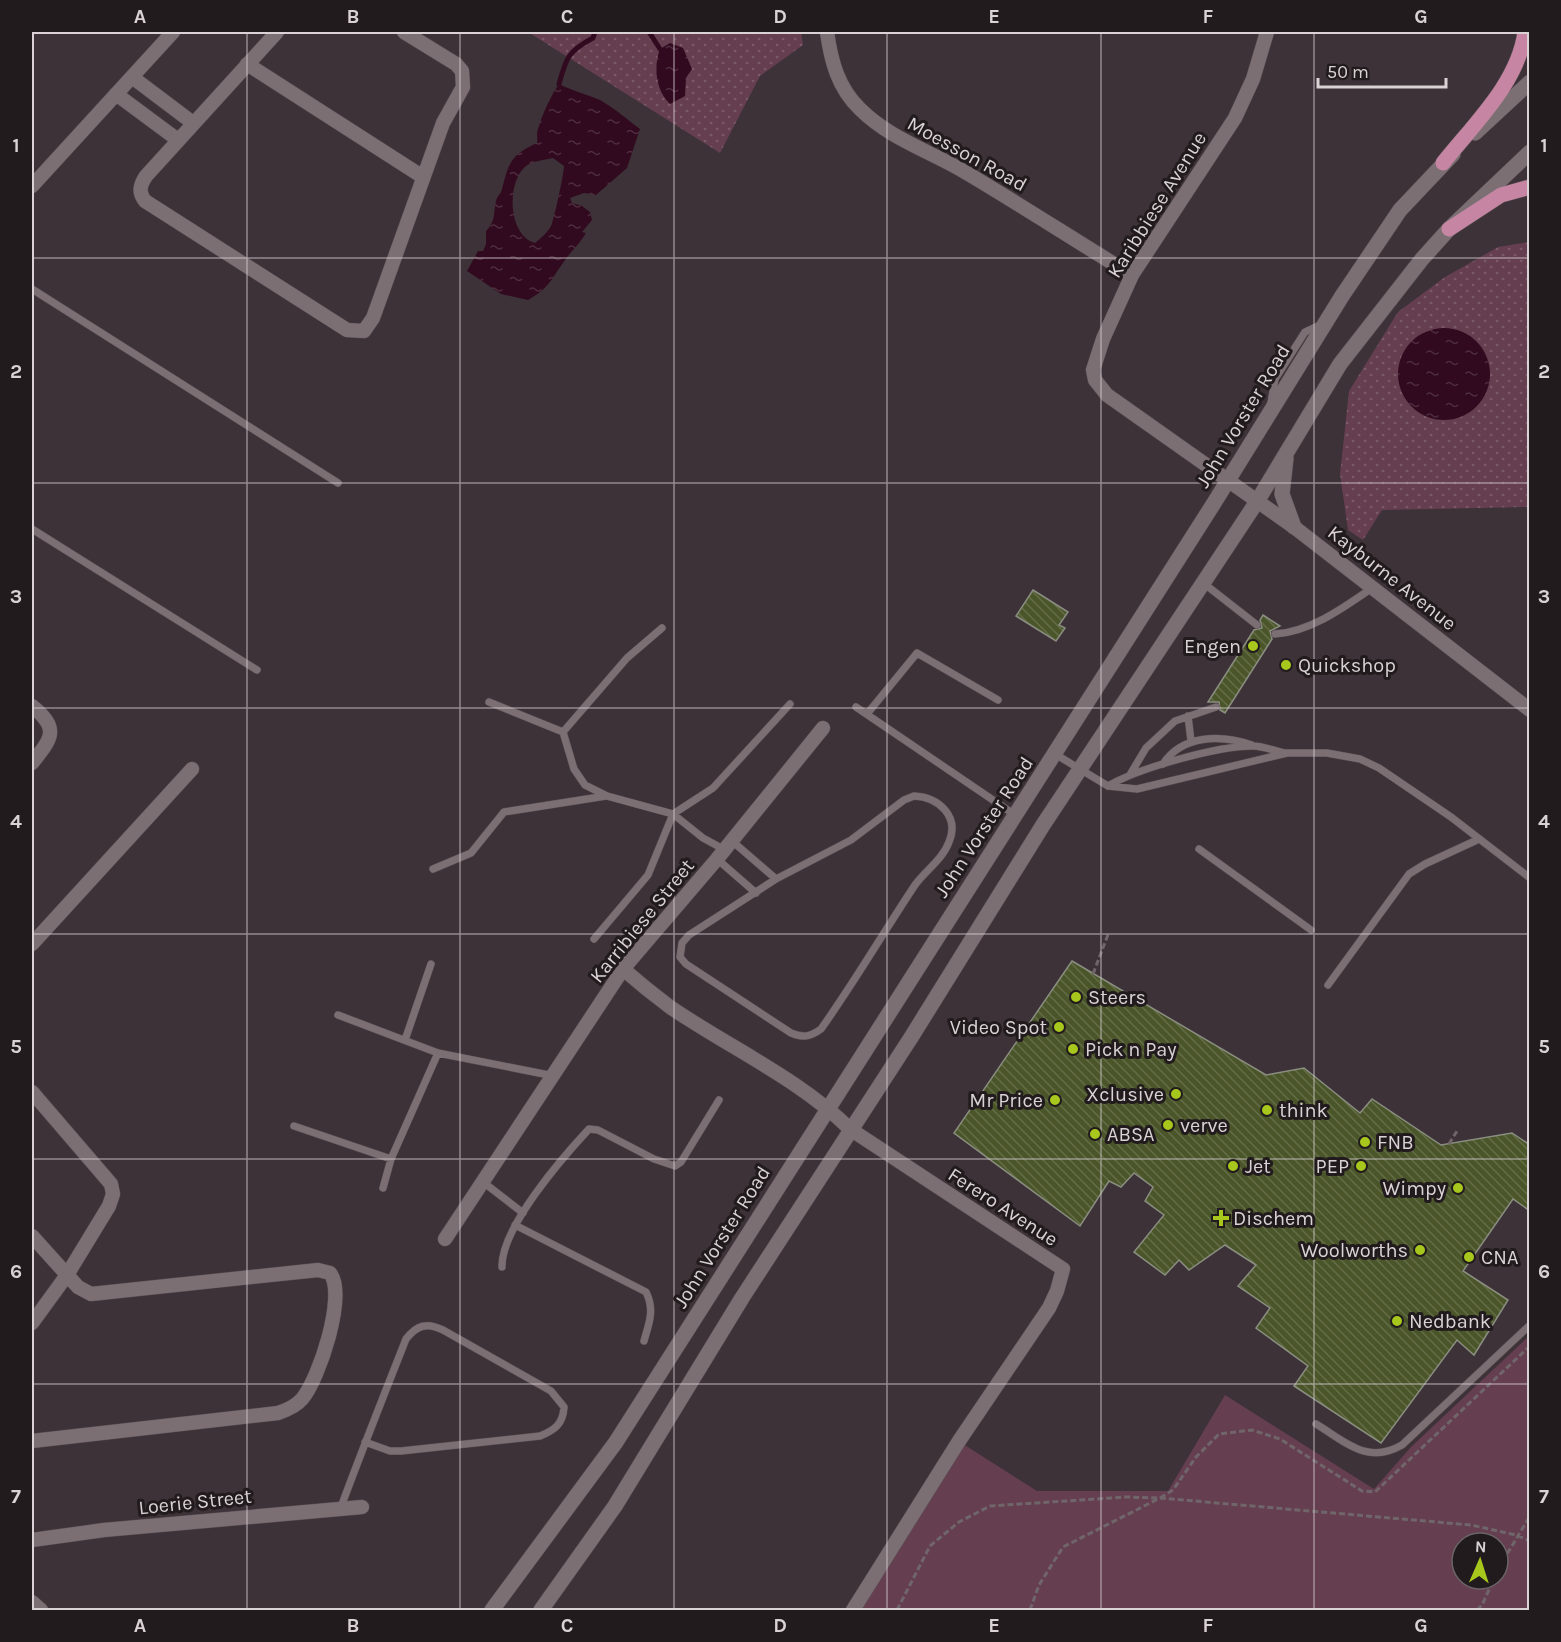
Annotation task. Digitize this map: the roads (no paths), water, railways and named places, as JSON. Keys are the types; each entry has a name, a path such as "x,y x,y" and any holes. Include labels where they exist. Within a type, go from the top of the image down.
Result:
{"main road":[{"path":"1443,164 1510,76 1525,32"},
{"name":"John Vorster Road","path":"492,1611 616,1442 1229,480 1325,323 1400,210 1443,164 1530,82"},
{"path":"541,1611 615,1506 742,1298 1080,770 1258,500 1340,364 1398,287 1449,229 1530,152"},
{"path":"1449,229 1501,195 1530,187"},
{"path":"1290,444 1282,485 1284,501 1294,527"}],"street":[{"path":"32,186 173,32"},
{"path":"278,32 193,123 142,182 141,196 145,201 347,330 356,333 364,331 373,318 443,123 459,95 464,79 462,71 456,64 404,32"},
{"name":"Moesson Road","path":"827,32 835,72 848,94 860,109 888,133 963,170 1132,275"},
{"name":"Karibbiese Avenue","path":"1229,480 1107,395 1095,380 1095,360 1132,275 1235,118 1253,79 1267,32"},
{"path":"247,64 423,177"},
{"path":"132,77 193,123"},
{"path":"116,94 178,140"},
{"name":"Kayburne Avenue","path":"1229,480 1294,527 1530,710"},
{"path":"32,706 46,717 51,736 48,744 32,763"},
{"name":"Karribiese Street","path":"445,1239 555,1076 623,969 823,728"},
{"path":"32,944 192,769"},
{"name":"Ferero Avenue","path":"623,969 671,1007 829,1108 850,1129 1063,1269 1058,1291 1049,1308 959,1441 853,1611"},
{"path":"32,1092 111,1184 113,1190 109,1206 67,1275 32,1323"},
{"path":"32,1236 67,1275 85,1292 91,1294 318,1270 330,1273 335,1279 336,1300 326,1347 307,1393 290,1408 278,1413 32,1441"},
{"name":"Loerie Street","path":"32,1540 104,1530 341,1507 362,1507"},
{"path":"32,1602 41,1611"}],"lane":[{"path":"32,289 338,483"},
{"path":"32,529 258,670"},
{"path":"1202,582 1257,625"},
{"path":"1275,634 1289,633 1309,626 1372,588"},
{"path":"563,732 627,658 662,628"},
{"path":"867,714 917,653 998,700"},
{"path":"489,702 563,732"},
{"path":"594,939 648,875 673,814 719,782 790,704"},
{"path":"856,707 1015,815"},
{"path":"1131,773 1153,741 1175,722 1216,707"},
{"path":"1188,716 1191,741"},
{"path":"563,732 574,769 585,785 607,796 673,814 703,838 776,879"},
{"path":"1162,764 1170,753 1191,741 1227,739 1287,753 1327,753 1360,759 1451,817 1477,840 1530,878"},
{"path":"1108,786 1131,773 1162,764 1253,746"},
{"path":"1055,754 1108,786 1137,789 1287,753"},
{"path":"433,869 462,859 471,853 504,812 607,796"},
{"path":"914,796 925,796 937,801 946,809 950,821 950,841 943,853 916,884 821,1029 812,1036 801,1037 791,1033 686,964 680,957 682,943 689,935 776,879 851,840 904,800 914,796"},
{"path":"1328,985 1409,874 1477,840"},
{"path":"1199,849 1311,930"},
{"path":"724,850 756,893"},
{"path":"405,1040 431,964"},
{"path":"338,1015 438,1053 555,1076"},
{"path":"383,1188 390,1159 438,1053"},
{"path":"502,1267 502,1254 515,1225 589,1129 598,1130 654,1159 675,1166 681,1162 719,1100"},
{"path":"294,1126 390,1159"},
{"path":"483,1182 523,1213"},
{"path":"515,1225 645,1292 651,1302 652,1313 645,1341"},
{"path":"341,1507 365,1442 406,1339 414,1329 422,1325 433,1325 443,1330 551,1391 564,1407 560,1424 554,1430 540,1436 401,1451 390,1451 365,1442"},
{"path":"1316,1424 1363,1452 1378,1454 1390,1452 1402,1444 1530,1325"}],"water":[{"path":"670,43 683,48 692,69 686,78 685,96 670,104 659,86 656,71 660,49"},
{"path":"559,84 600,100 640,129 627,168 596,195 584,193 570,198 572,203 590,212 592,220 582,232 586,233 548,284 528,300 501,294 467,271 478,251 483,251 486,244 486,231 493,220 497,199 509,166 522,151 537,143 540,123","holes":["553,158 564,166 551,226 535,243 519,230 515,220 513,208 515,184 526,166 532,163"]},
{"path":"1444,328 1461,332 1476,342 1486,357 1490,374 1486,391 1476,406 1461,416 1444,420 1427,416 1412,406 1402,391 1398,374 1402,357 1412,342 1427,332"}],"waterway":[{"path":"559,84 569,56 593,38 595,32"},
{"path":"649,32 660,49"}],"place":[{"name":"Engen","path":"1253,646"},
{"name":"Quickshop","path":"1286,665"},
{"name":"Steers","path":"1076,997"},
{"name":"Video Spot","path":"1059,1027"},
{"name":"Pick n Pay","path":"1073,1049"},
{"name":"Xclusive","path":"1176,1094"},
{"name":"Mr Price","path":"1055,1100"},
{"name":"think","path":"1267,1110"},
{"name":"verve","path":"1168,1125"},
{"name":"ABSA","path":"1095,1134"},
{"name":"FNB","path":"1365,1142"},
{"name":"Jet","path":"1233,1166"},
{"name":"PEP","path":"1361,1166"},
{"name":"Wimpy","path":"1458,1188"},
{"name":"Dischem","path":"1221,1218"},
{"name":"Woolworths","path":"1420,1250"},
{"name":"CNA","path":"1469,1257"},
{"name":"Nedbank","path":"1397,1321"}]}
